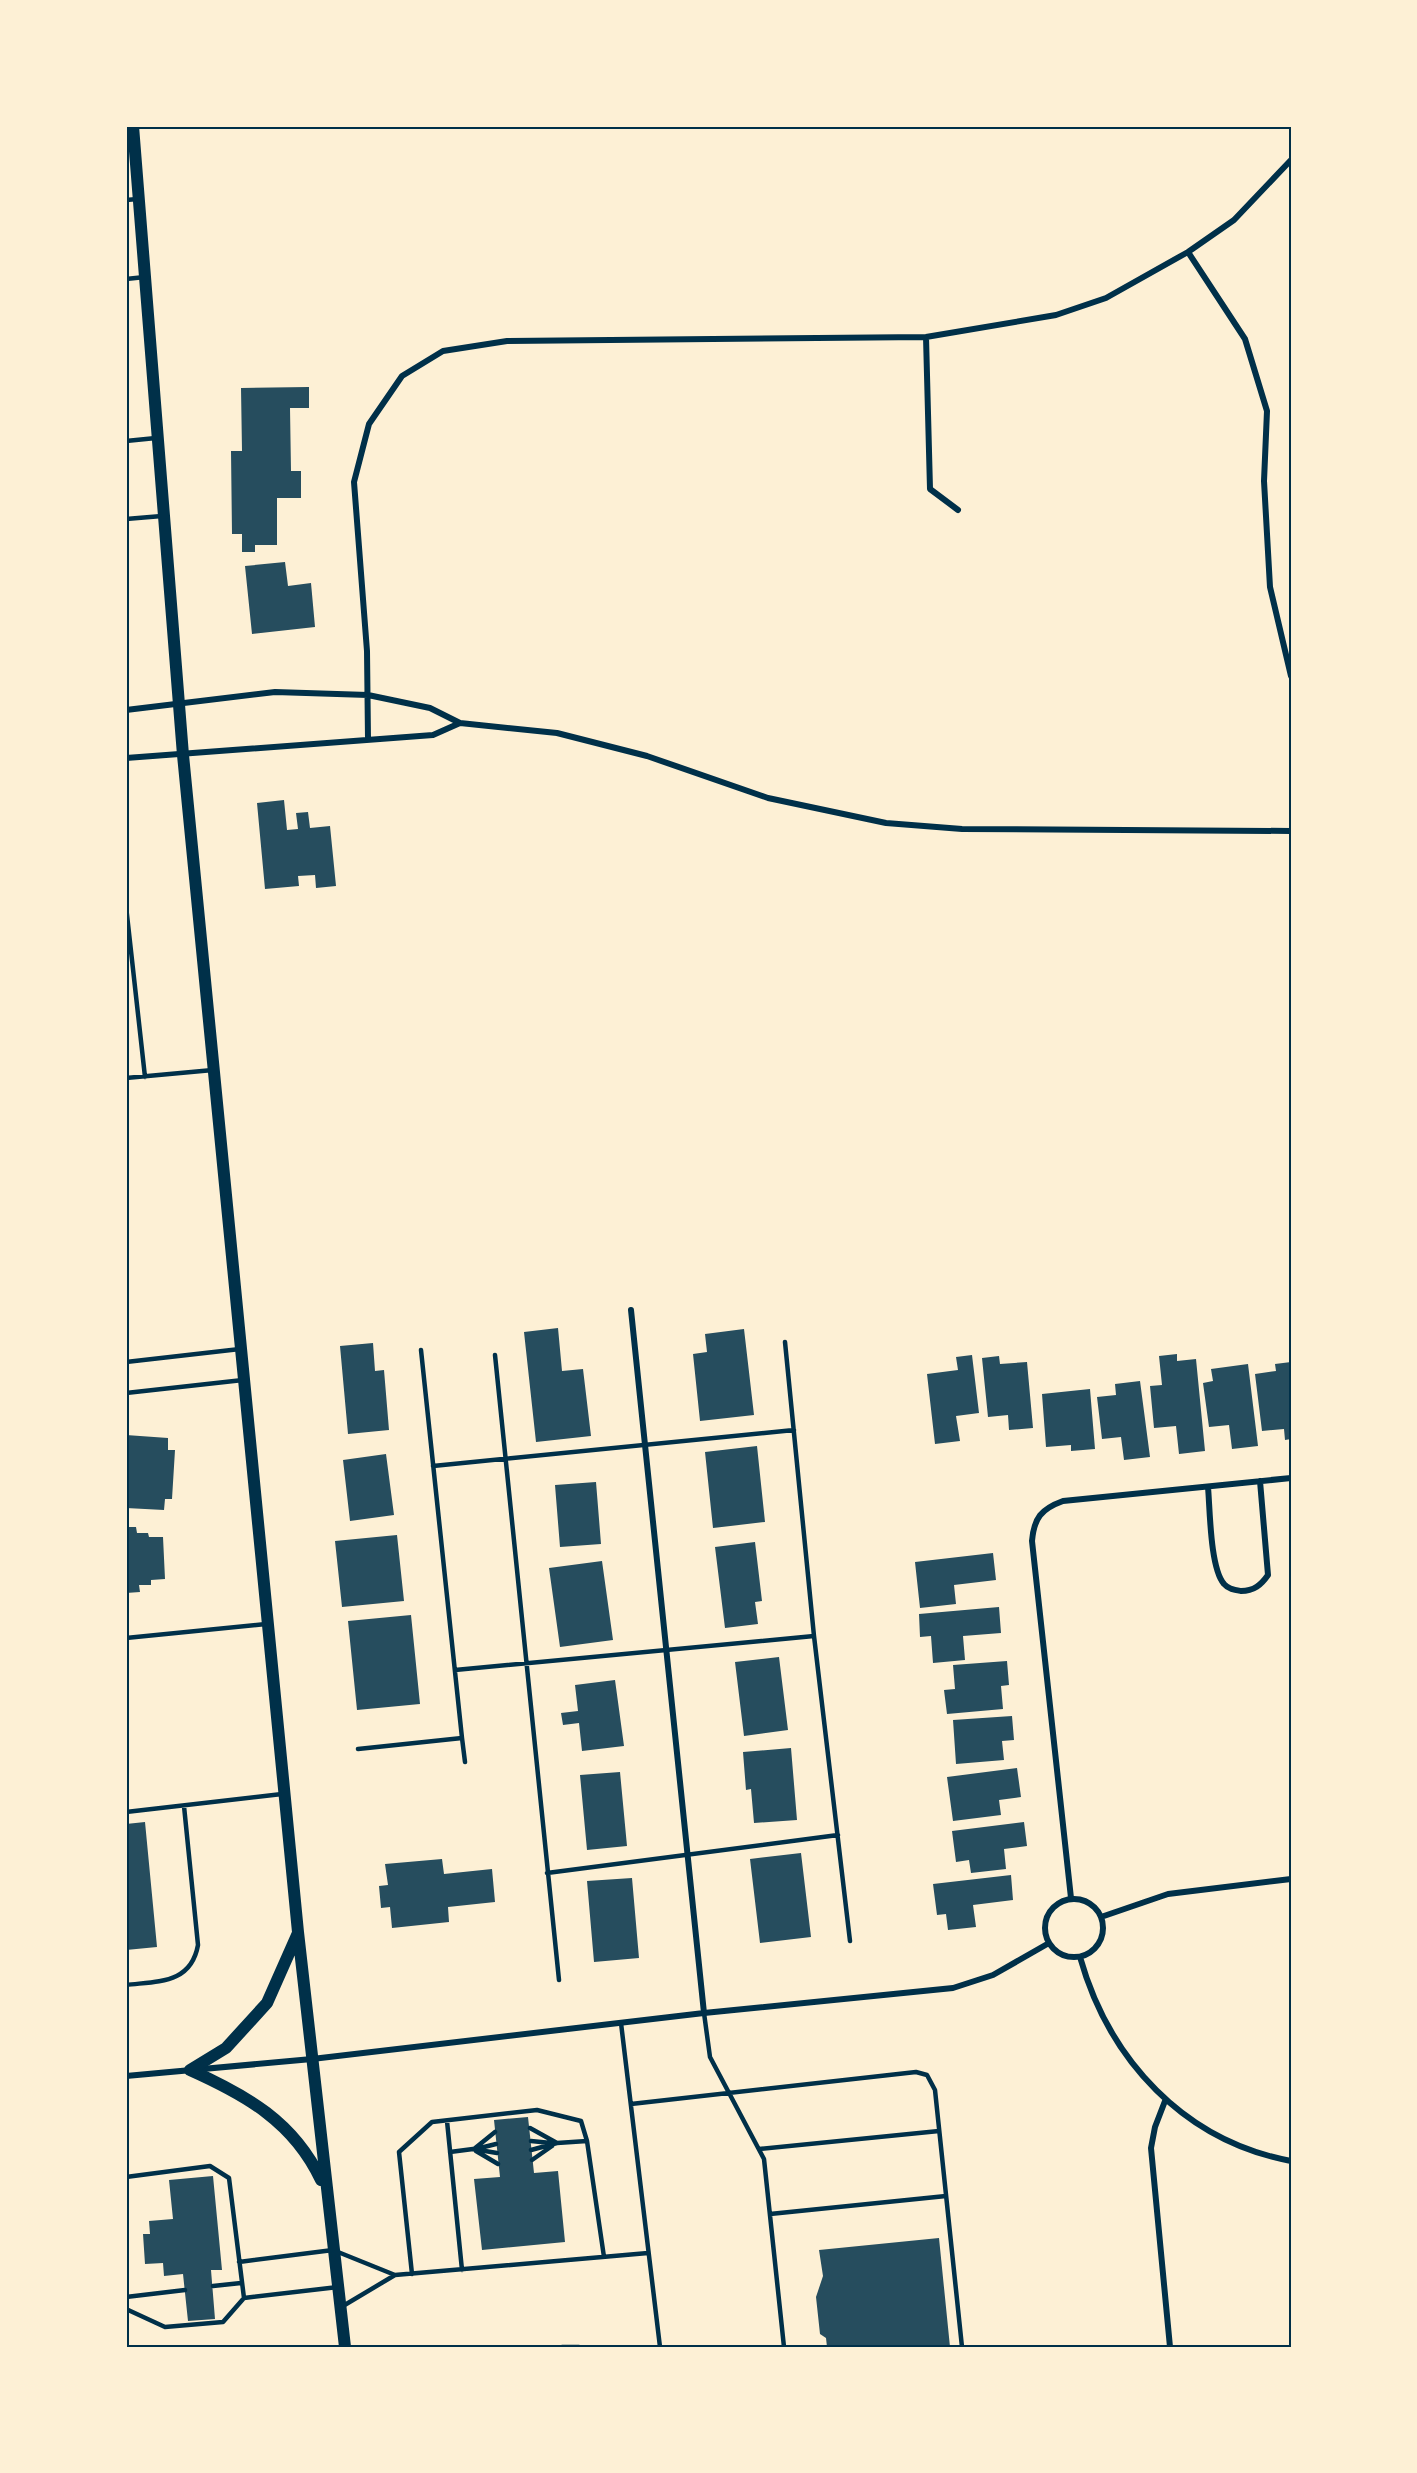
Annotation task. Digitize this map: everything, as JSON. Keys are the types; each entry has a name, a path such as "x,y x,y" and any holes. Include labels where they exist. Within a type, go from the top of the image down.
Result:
{"main road":[{"path":"133,126 132,200 145,276 162,516 183,755 243,1349 298,1932 325,2189 345,2347"},
{"path":"190,2070 226,2048 267,2003 298,1932"},
{"path":"190,2070 261,2107 304,2150 325,2189"}],"street":[{"path":"368,739 367,651 354,482 369,424 402,376 443,351 507,341 926,337 1056,315 1106,298 1188,252 1234,220 1291,160"},
{"path":"1188,252 1245,339 1267,411 1264,481 1270,587 1291,675"},
{"path":"926,337 930,489 958,510"},
{"path":"126,710 275,692 368,695 430,708 460,723 557,733 647,756 768,798 886,823 962,829 1291,831"},
{"path":"126,758 433,735 460,723"},
{"path":"631,1311 705,2013"},
{"path":"1071,1898 1032,1541 1034,1523 1048,1506 1063,1501 1291,1478"},
{"path":"1208,1487 1217,1568 1223,1583 1232,1590 1243,1591 1256,1588 1268,1575 1260,1481"},
{"path":"1101,1917 1168,1894 1291,1879"},
{"path":"1071,1898 1092,1904 1101,1917 1104,1926 1100,1943 1088,1954 1080,1957 1063,1955 1049,1943 1044,1929 1049,1912 1061,1901 1071,1898"},
{"path":"126,2076 312,2059 705,2013 953,1989 993,1975 1049,1943"},
{"path":"1080,1957 1087,1982 1108,2027 1128,2060 1165,2101 1199,2126 1227,2142 1291,2161"},
{"path":"1165,2101 1155,2127 1151,2148 1170,2347"}],"lane":[{"path":"126,279 145,276"},
{"path":"126,441 157,438"},
{"path":"126,519 162,516"},
{"path":"126,906 145,1077"},
{"path":"126,1078 215,1070"},
{"path":"785,1342 814,1636 850,1941"},
{"path":"126,1362 243,1349"},
{"path":"421,1350 465,1762"},
{"path":"495,1355 559,1980"},
{"path":"126,1393 246,1380"},
{"path":"433,1466 794,1431"},
{"path":"126,1638 268,1623"},
{"path":"455,1670 814,1636"},
{"path":"358,1749 462,1738"},
{"path":"126,1812 285,1794"},
{"path":"126,1985 165,1981 187,1969 195,1959 198,1945 184,1806"},
{"path":"547,1874 838,1835"},
{"path":"705,2013 710,2057 764,2159 784,2347"},
{"path":"621,2023 660,2347"},
{"path":"631,2104 916,2072 927,2075 935,2090 962,2347"},
{"path":"412,2274 399,2152 432,2122 537,2110 581,2121 587,2141 604,2257"},
{"path":"447,2121 462,2270"},
{"path":"530,2128 557,2143"},
{"path":"759,2150 939,2131"},
{"path":"473,2149 495,2132"},
{"path":"531,2141 557,2143 587,2141"},
{"path":"531,2150 557,2143"},
{"path":"532,2160 557,2143"},
{"path":"450,2152 496,2144"},
{"path":"473,2149 497,2153"},
{"path":"473,2149 498,2163"},
{"path":"126,2177 210,2166 229,2178 244,2298"},
{"path":"770,2214 946,2196"},
{"path":"239,2262 333,2250 395,2275 648,2253"},
{"path":"340,2308 395,2275"},
{"path":"213,2286 241,2283"},
{"path":"126,2309 165,2327 223,2322 244,2298 338,2287"},
{"path":"126,2297 185,2290"},
{"path":"562,2347 579,2347"}],"building":[{"path":"309,387 309,408 290,408 291,471 301,471 301,498 277,498 277,545 255,545 255,552 242,552 242,534 232,534 231,451 242,451 241,388"},
{"path":"285,562 288,586 311,583 315,627 252,634 245,566"},
{"path":"284,800 287,830 298,829 296,813 308,812 310,828 330,826 336,886 316,888 315,875 298,876 299,886 265,889 257,803"},
{"path":"558,1328 562,1371 583,1369 591,1436 536,1442 524,1332"},
{"path":"744,1329 754,1415 700,1421 693,1354 707,1352 705,1334"},
{"path":"373,1343 375,1371 384,1370 389,1430 348,1434 340,1346"},
{"path":"1177,1354 1177,1361 1196,1359 1205,1451 1179,1454 1176,1426 1154,1428 1150,1386 1162,1385 1159,1356"},
{"path":"972,1355 979,1413 956,1416 960,1441 935,1444 927,1374 958,1370 956,1357"},
{"path":"999,1356 1000,1364 1027,1362 1033,1428 1009,1430 1008,1415 988,1417 982,1358"},
{"path":"1291,1362 1291,1439 1285,1440 1284,1429 1262,1431 1255,1374 1276,1371 1275,1364"},
{"path":"1248,1364 1258,1446 1232,1449 1229,1425 1209,1427 1203,1383 1213,1381 1211,1369"},
{"path":"1140,1381 1150,1457 1124,1460 1121,1437 1102,1439 1097,1397 1116,1395 1115,1384"},
{"path":"1090,1389 1095,1449 1071,1451 1071,1445 1046,1447 1042,1394"},
{"path":"126,1435 168,1438 168,1450 175,1450 172,1499 165,1499 164,1510 126,1508"},
{"path":"757,1446 765,1522 713,1528 705,1452"},
{"path":"386,1454 394,1515 350,1521 343,1460"},
{"path":"596,1482 601,1544 560,1547 555,1485"},
{"path":"126,1527 136,1527 137,1533 148,1533 149,1537 163,1537 165,1579 151,1580 151,1585 139,1585 140,1592 126,1593"},
{"path":"397,1535 404,1601 342,1607 335,1541"},
{"path":"755,1542 762,1601 755,1602 758,1624 725,1628 715,1547"},
{"path":"993,1553 996,1580 954,1585 956,1604 920,1608 915,1562"},
{"path":"602,1561 613,1640 560,1647 549,1568"},
{"path":"999,1607 1001,1633 963,1636 965,1660 933,1663 931,1636 920,1637 919,1614"},
{"path":"411,1615 420,1704 357,1710 348,1621"},
{"path":"779,1657 788,1730 744,1736 735,1662"},
{"path":"1007,1661 1009,1685 1001,1686 1003,1709 947,1714 944,1690 955,1689 953,1665"},
{"path":"615,1680 624,1746 582,1751 579,1723 563,1725 561,1713 578,1711 575,1685"},
{"path":"1012,1716 1014,1740 1002,1741 1004,1760 956,1764 953,1720"},
{"path":"791,1748 797,1820 754,1823 751,1789 746,1790 743,1752"},
{"path":"1017,1768 1021,1797 999,1800 1001,1815 953,1821 947,1777"},
{"path":"620,1772 627,1846 587,1850 580,1775"},
{"path":"145,1822 157,1947 126,1950 126,1824"},
{"path":"1024,1822 1027,1846 1004,1849 1006,1869 971,1873 969,1860 956,1862 952,1831"},
{"path":"801,1853 811,1937 760,1943 750,1859"},
{"path":"442,1859 444,1874 492,1869 495,1902 448,1907 449,1922 392,1928 390,1907 381,1908 379,1886 388,1885 385,1864"},
{"path":"1011,1875 1013,1900 973,1905 976,1927 948,1930 946,1914 937,1915 933,1884"},
{"path":"632,1878 639,1958 594,1962 587,1881"},
{"path":"528,2117 534,2173 558,2171 565,2242 482,2250 474,2179 500,2177 494,2120"},
{"path":"213,2176 222,2270 211,2270 215,2319 188,2321 183,2274 164,2276 163,2263 145,2264 143,2234 150,2234 149,2221 173,2219 169,2180"},
{"path":"939,2238 950,2347 827,2347 826,2338 820,2334 816,2297 823,2276 819,2250"}]}
